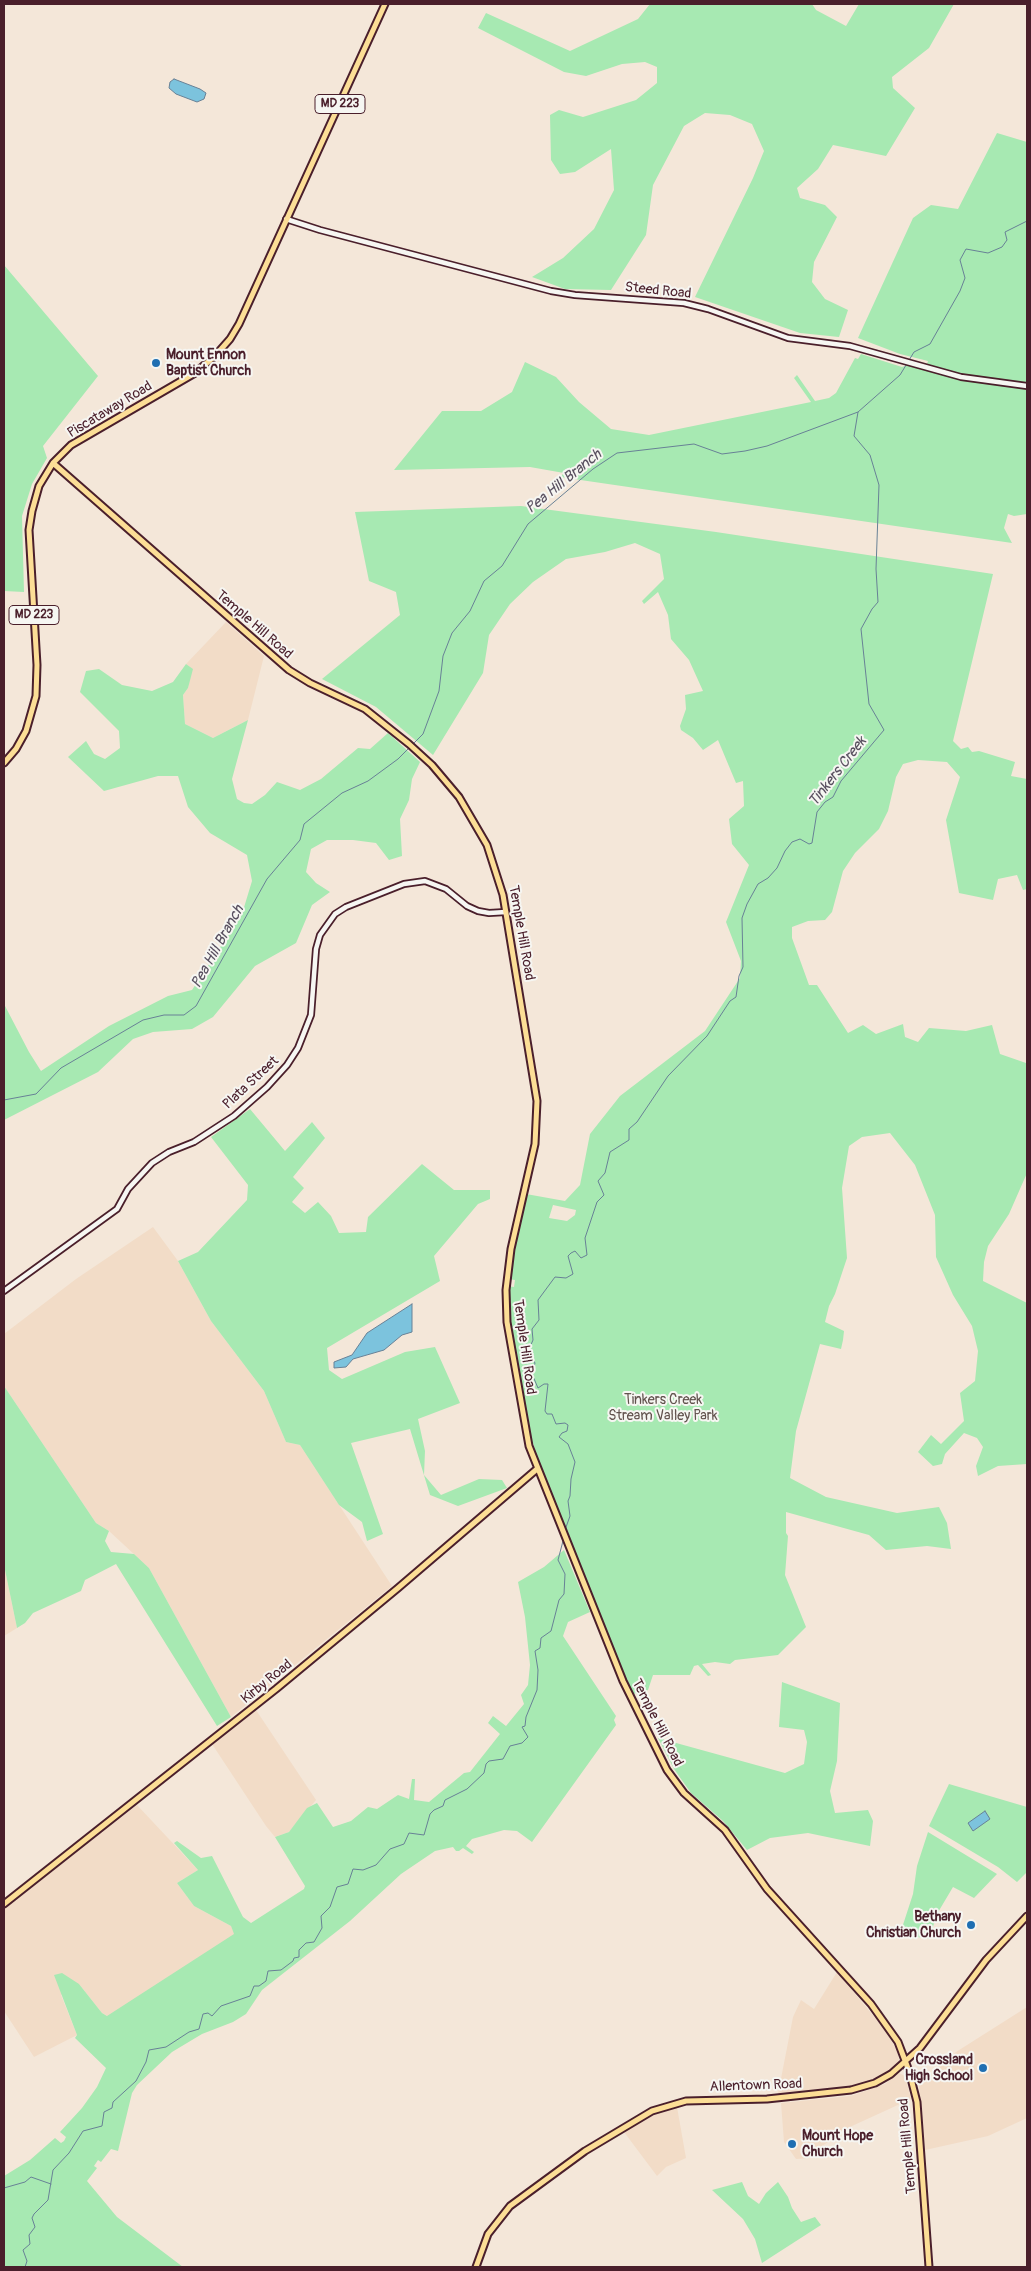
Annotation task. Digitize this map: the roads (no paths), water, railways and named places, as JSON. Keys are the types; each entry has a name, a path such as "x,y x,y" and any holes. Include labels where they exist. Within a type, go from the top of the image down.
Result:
{"main road":[{"name":"Piscataway Road","path":"4,763 23,737 35,704 37,665 30,525 34,498 53,463 83,437 195,373 215,356 239,324 385,4"},
{"name":"Temple Hill Road","path":"53,463 289,670 380,719 432,765 459,797 482,834 497,871 506,912 535,1089 537,1113 534,1144 507,1268 506,1308 526,1434 537,1469 623,1681 667,1770 684,1793 725,1830 767,1889 881,2016 898,2042 906,2062 917,2102 929,2267"},
{"name":"Kirby Road","path":"4,1904 284,1683 537,1469"},
{"name":"Allentown Road","path":"476,2267 486,2238 506,2210 585,2151 644,2114 666,2105 686,2101 767,2099 852,2090 885,2078 906,2062 926,2040 986,1960 1027,1916"}],"street":[{"name":"Steed Road","path":"286,219 320,230 551,291 575,295 684,303 708,309 774,334 801,340 850,346 970,379 1027,386"},
{"name":"Plata Street","path":"4,1291 113,1212 137,1178 152,1163 169,1152 194,1142 234,1116 267,1087 287,1065 298,1048 311,1015 316,949 320,935 335,914 346,907 404,884 425,881 446,889 467,906 478,911 490,913 506,912"}],"water":[{"path":"174,79 206,93 204,99 197,102 176,94 169,88 170,82"},
{"path":"412,1304 412,1332 402,1335 384,1350 353,1359 346,1367 334,1368 334,1362 352,1355 367,1333"},
{"path":"985,1811 990,1819 973,1831 968,1823"}],"waterway":[{"name":"Tinkers Creek","path":"565,1530 570,1516 568,1501 575,1462 568,1444 559,1437 567,1431 568,1425 565,1423 556,1424 552,1414 547,1414 545,1411 548,1384 538,1388 532,1374 535,1363 530,1355 530,1347 533,1340 532,1329 539,1320 538,1300 555,1277 566,1278 573,1274 568,1256 571,1253 575,1251 581,1258 587,1255 585,1238 597,1202 604,1195 598,1181 605,1173 610,1152 629,1140 629,1129 637,1122 668,1076 707,1036 730,1001 736,997 739,976 743,967 742,918 758,884 768,878 777,868 785,851 792,842 800,839 809,844 812,843 817,812 825,802 833,797 841,781 884,730 869,704 861,629 878,602 876,569 879,485 870,455 854,436 858,412 900,375 914,352 930,344 960,291 965,278 960,260 966,249 988,253 1002,247 1007,240 1005,232 1027,221 1027,218"},
{"name":"Pea Hill Branch","path":"413,744 423,734 439,691 443,656 452,633 470,611 484,581 502,566 528,524 593,469 617,453 694,444 722,454 745,451 767,446 858,412"},
{"name":"Pea Hill Branch","path":"4,1100 36,1094 61,1068 143,1020 164,1015 184,1015 196,1006 267,879 300,840 304,824 342,793 368,781 398,759 409,748"},
{"name":"Tinkers Creek","path":"25,2267 27,2261 23,2250 30,2244 29,2235 35,2227 32,2218 48,2200 53,2170 69,2153 83,2131 102,2126 104,2112 112,2108 113,2102 136,2081 146,2062 149,2050 166,2047 189,2032 199,2029 203,2014 208,2013 212,2016 221,2006 250,1996 254,1986 259,1986 266,1981 268,1971 281,1970 293,1961 294,1958 299,1957 299,1950 306,1943 314,1942 322,1928 321,1916 330,1907 337,1887 348,1884 353,1869 363,1870 376,1865 390,1849 404,1844 409,1833 424,1835 430,1814 434,1810 443,1806 445,1800 467,1789 484,1773 486,1764 489,1761 503,1759 510,1746 522,1743 528,1737 522,1727 525,1726 526,1717 537,1690 538,1670 535,1651 540,1648 541,1638 551,1631 559,1600 564,1594 565,1574 558,1560 563,1541"},
{"path":"4,2188 25,2182 31,2177 51,2184"}],"place":[{"name":"Mount Ennon Baptist Church","path":"156,363"},
{"name":"Bethany Christian Church","path":"971,1925"},
{"name":"Crossland High School","path":"983,2068"},
{"name":"Mount Hope Church","path":"792,2144"}],"park label":[{"name":"Tinkers Creek Stream Valley Park","path":"663,1408"}]}
